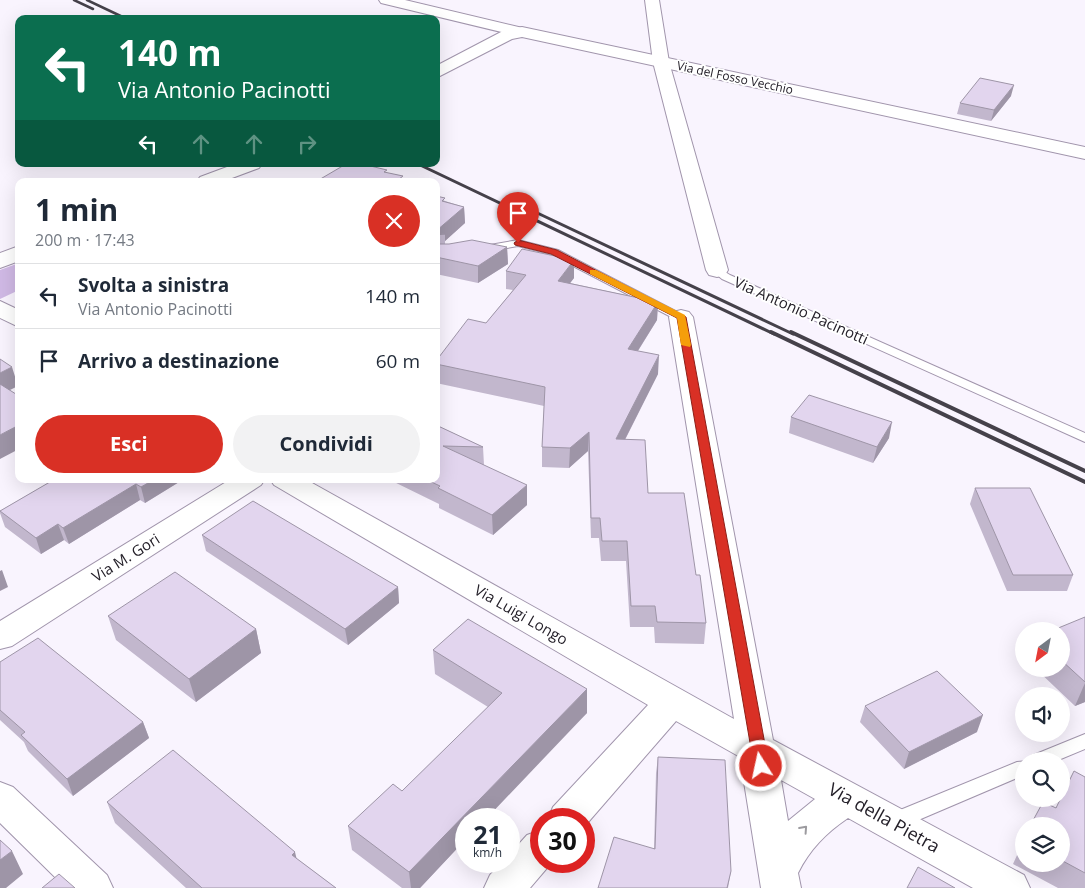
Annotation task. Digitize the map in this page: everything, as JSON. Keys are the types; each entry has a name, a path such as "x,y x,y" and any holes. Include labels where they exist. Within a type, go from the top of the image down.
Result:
{"street":[{"name":"Via del Fosso Vecchio","path":"386,0 522,32 1085,153"},
{"name":"Via Antonio Pacinotti","path":"652,0 662,62 717,270"},
{"path":"440,71 507,35 522,32"},
{"path":"215,178 244,167"},
{"path":"0,260 15,254"},
{"path":"0,308 15,301"},
{"path":"0,308 15,317"},
{"path":"681,317 780,879"},
{"name":"Via M. Gori","path":"0,637 245,483"},
{"name":"Via Luigi Longo","path":"291,483 672,702 758,749"},
{"path":"577,808 672,702"},
{"name":"Via della Pietra","path":"758,749 1010,888"},
{"path":"0,798 93,888"},
{"path":"780,879 793,843 806,826 848,798"},
{"path":"504,888 530,859"}],"lane":[{"path":"470,252 518,243 536,246 554,252 681,317"},
{"name":"Via Antonio Pacinotti","path":"717,270 735,281 1085,438"},
{"path":"1059,752 1085,741"},
{"path":"892,822 1015,771"}],"shaded area":[{"path":"15,264 15,292 0,299 0,270"}],"building":[{"path":"980,78 1014,85 994,110 960,103"},
{"path":"341,167 374,167 387,170 384,172 403,176 400,178 322,178"},
{"path":"440,197 445,198 442,201 464,207 440,228"},
{"path":"472,240 507,247 478,266 440,258 440,244"},
{"path":"522,249 574,260 558,281 658,302 628,349 659,355 616,439 645,440 648,493 684,493 696,575 700,575 706,623 657,622 655,606 631,606 627,541 602,541 600,518 591,518 589,432 570,448 542,447 545,387 440,365 440,356 468,319 486,323 526,275 506,271"},
{"path":"0,359 12,367 0,373"},
{"path":"0,384 15,393 15,427 0,435"},
{"path":"809,395 892,422 877,447 791,417"},
{"path":"440,427 483,447 443,446 527,485 492,515 438,488 440,486 434,483 440,483"},
{"path":"48,483 148,483 141,487 136,484 63,528 58,524 36,538 0,511"},
{"path":"975,488 1030,488 1073,575 1013,575"},
{"path":"253,501 398,587 345,629 202,535"},
{"path":"175,572 256,629 189,679 108,616"},
{"path":"1085,617 1085,682 1070,668 1070,623"},
{"path":"468,619 587,689 471,808 455,808 455,825 409,872 348,826 393,784 402,791 502,693 433,650"},
{"path":"38,638 143,722 67,779 21,735 25,732 0,710 0,662"},
{"path":"937,671 983,715 909,752 865,706"},
{"path":"173,750 295,852 292,855 336,888 202,888 107,802"},
{"path":"658,757 725,760 731,871 727,888 598,888 614,837 655,849"},
{"path":"1074,771 1085,777 1085,873 1070,865 1070,817 1035,817 1040,807 1070,807 1070,779"},
{"path":"0,840 12,851 0,860"},
{"path":"918,867 955,888 907,888"},
{"path":"59,874 75,888 42,888"}],"railway":[{"path":"74,0 93,9"},
{"path":"87,0 119,15"},
{"path":"424,167 774,334"},
{"path":"531,210 793,334"},
{"path":"771,332 1085,482"},
{"path":"791,332 1085,471"}],"slow traffic":[{"path":"593,272 681,317 686,345"}],"route":[{"path":"518,243 554,252 681,317 761,766"}]}
